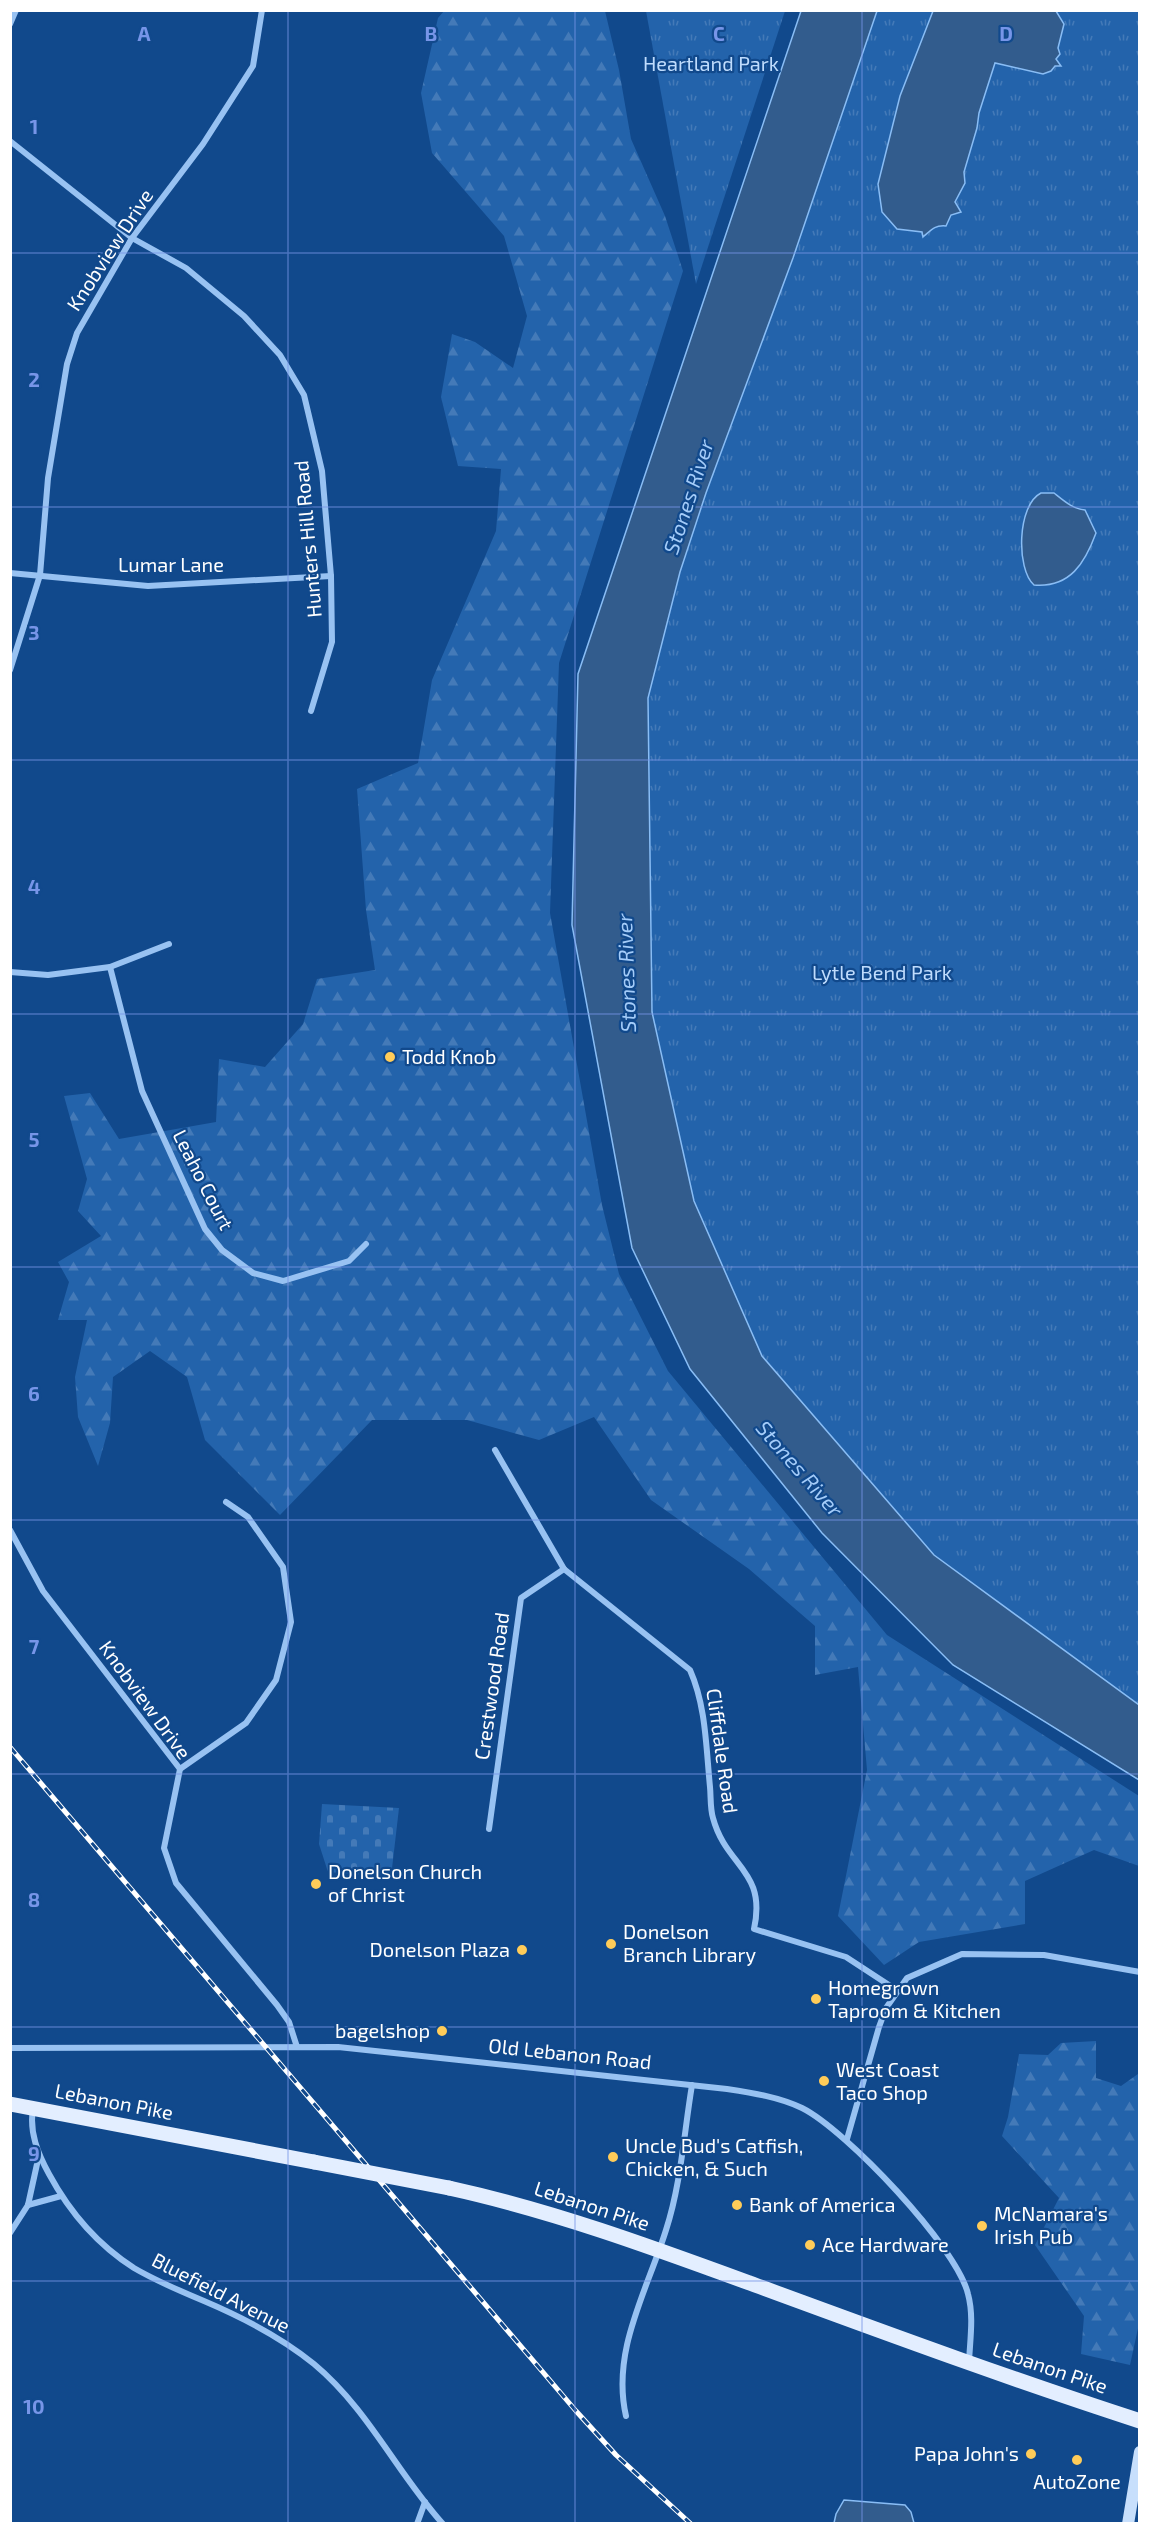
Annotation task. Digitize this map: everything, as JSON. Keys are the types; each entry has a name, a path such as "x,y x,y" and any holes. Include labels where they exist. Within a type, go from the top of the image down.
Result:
{"main road":[{"name":"Lebanon Pike","path":"10,2104 512,2202 658,2249 969,2363 1140,2421"},
{"path":"1128,2523 1140,2452"}],"street":[{"path":"10,24 16,10"},
{"name":"Knobview Drive","path":"10,670 40,575 48,478 67,364 77,333 132,238 203,144 253,66 262,10"},
{"name":"Hunters Hill Road","path":"10,141 132,238 186,268 244,316 280,355 304,395 322,471 331,576 332,642 311,711"},
{"name":"Lumar Lane","path":"10,573 148,585 331,576"},
{"path":"10,972 48,975 110,967 169,944"},
{"name":"Leaho Court","path":"110,967 142,1091 205,1229 222,1250 253,1273 283,1281 349,1261 366,1244"},
{"name":"Cliffdale Road","path":"495,1450 564,1569 690,1670 700,1693 712,1817 719,1837 753,1884 758,1899 754,1929 846,1956 898,1991"},
{"path":"180,1769 246,1723 276,1680 291,1622 283,1567 248,1517 226,1502"},
{"name":"Knobview Drive","path":"10,1530 43,1591 180,1769 164,1848 176,1883 277,2005 289,2022 297,2047"},
{"name":"Crestwood Road","path":"489,1829 521,1598 564,1569"},
{"path":"846,2139 886,2008 907,1978 962,1954 1044,1955 1140,1972"},
{"name":"Old Lebanon Road","path":"10,2048 297,2047 395,2052 692,2085 756,2094 789,2102 821,2119 846,2139 918,2215 960,2274 968,2292 971,2311 969,2363"},
{"path":"626,2416 621,2382 630,2330 666,2230 692,2085"},
{"name":"Bluefield Avenue","path":"34,2109 31,2123 39,2154 61,2196 92,2234 126,2262 149,2277 254,2324 283,2341 315,2365 360,2412 443,2523"},
{"path":"10,2233 28,2205 39,2154"},
{"path":"28,2205 61,2196"},
{"path":"417,2523 426,2502"}],"green space":[{"path":"444,11 605,11 619,70 631,139 665,216 683,271 559,663 550,913 602,1205 619,1274 668,1371 887,1635 1139,1796 1139,1866 1094,1850 1025,1881 1025,1924 919,1942 884,1965 838,1916 867,1770 858,1667 815,1675 815,1626 749,1569 651,1500 594,1417 539,1440 467,1420 372,1420 280,1515 205,1440 187,1377 150,1351 113,1377 110,1423 98,1466 78,1417 75,1377 87,1320 58,1320 69,1282 58,1262 101,1236 78,1211 87,1179 64,1096 90,1093 119,1139 216,1122 219,1059 265,1067 303,1024 317,979 375,970 366,910 357,789 418,763 432,680 496,531 501,469 458,466 441,397 452,334 475,342 513,368 527,316 504,236 432,153 421,93 438,18"},
{"name":"Heartland Park","path":"646,11 785,11 696,284"},
{"name":"Lytle Bend Park","path":"877,11 1139,11 1139,1766 756,1421 623,980 648,698 680,572 706,493 793,258"},
{"path":"322,1804 399,1808 391,1877 328,1872 319,1844"},
{"path":"1096,2041 1096,2078 1121,2086 1138,2074 1139,2070 1140,2319 1130,2365 1081,2354 1084,2316 1035,2245 1059,2198 1002,2136 1008,2117 1019,2054 1048,2055 1061,2043"}],"water":[{"name":"Stones River","path":"801,11 877,11 793,258 706,493 680,572 648,698 652,1012 694,1201 762,1356 934,1555 1139,1705 1139,1780 953,1665 822,1533 690,1369 632,1248 572,925 578,674"},
{"path":"933,11 1056,11 1064,24 1058,48 1060,54 1056,59 1061,66 1055,66 1051,71 1043,74 995,63 964,172 965,183 955,202 961,212 951,215 946,226 934,228 923,237 922,232 897,229 882,212 878,184 900,96"},
{"path":"1041,493 1054,493 1065,502 1085,510 1096,533 1087,554 1067,578 1047,585 1034,585 1024,566 1023,523 1033,500"},
{"path":"844,2500 905,2505 911,2512 914,2523 834,2523"}],"railway":[{"path":"10,1747 576,2411 616,2455 691,2524"}],"place":[{"name":"Todd Knob","path":"390,1057"},
{"name":"Donelson Church of Christ","path":"316,1884"},
{"name":"Donelson Branch Library","path":"611,1944"},
{"name":"Donelson Plaza","path":"522,1950"},
{"name":"Homegrown Taproom & Kitchen","path":"816,1999"},
{"name":"bagelshop","path":"442,2031"},
{"name":"West Coast Taco Shop","path":"824,2081"},
{"name":"Uncle Bud's Catfish, Chicken, & Such","path":"613,2157"},
{"name":"Bank of America","path":"737,2205"},
{"name":"McNamara's Irish Pub","path":"982,2226"},
{"name":"Ace Hardware","path":"810,2245"},
{"name":"Papa John's","path":"1031,2454"},
{"name":"AutoZone","path":"1077,2460"}]}
